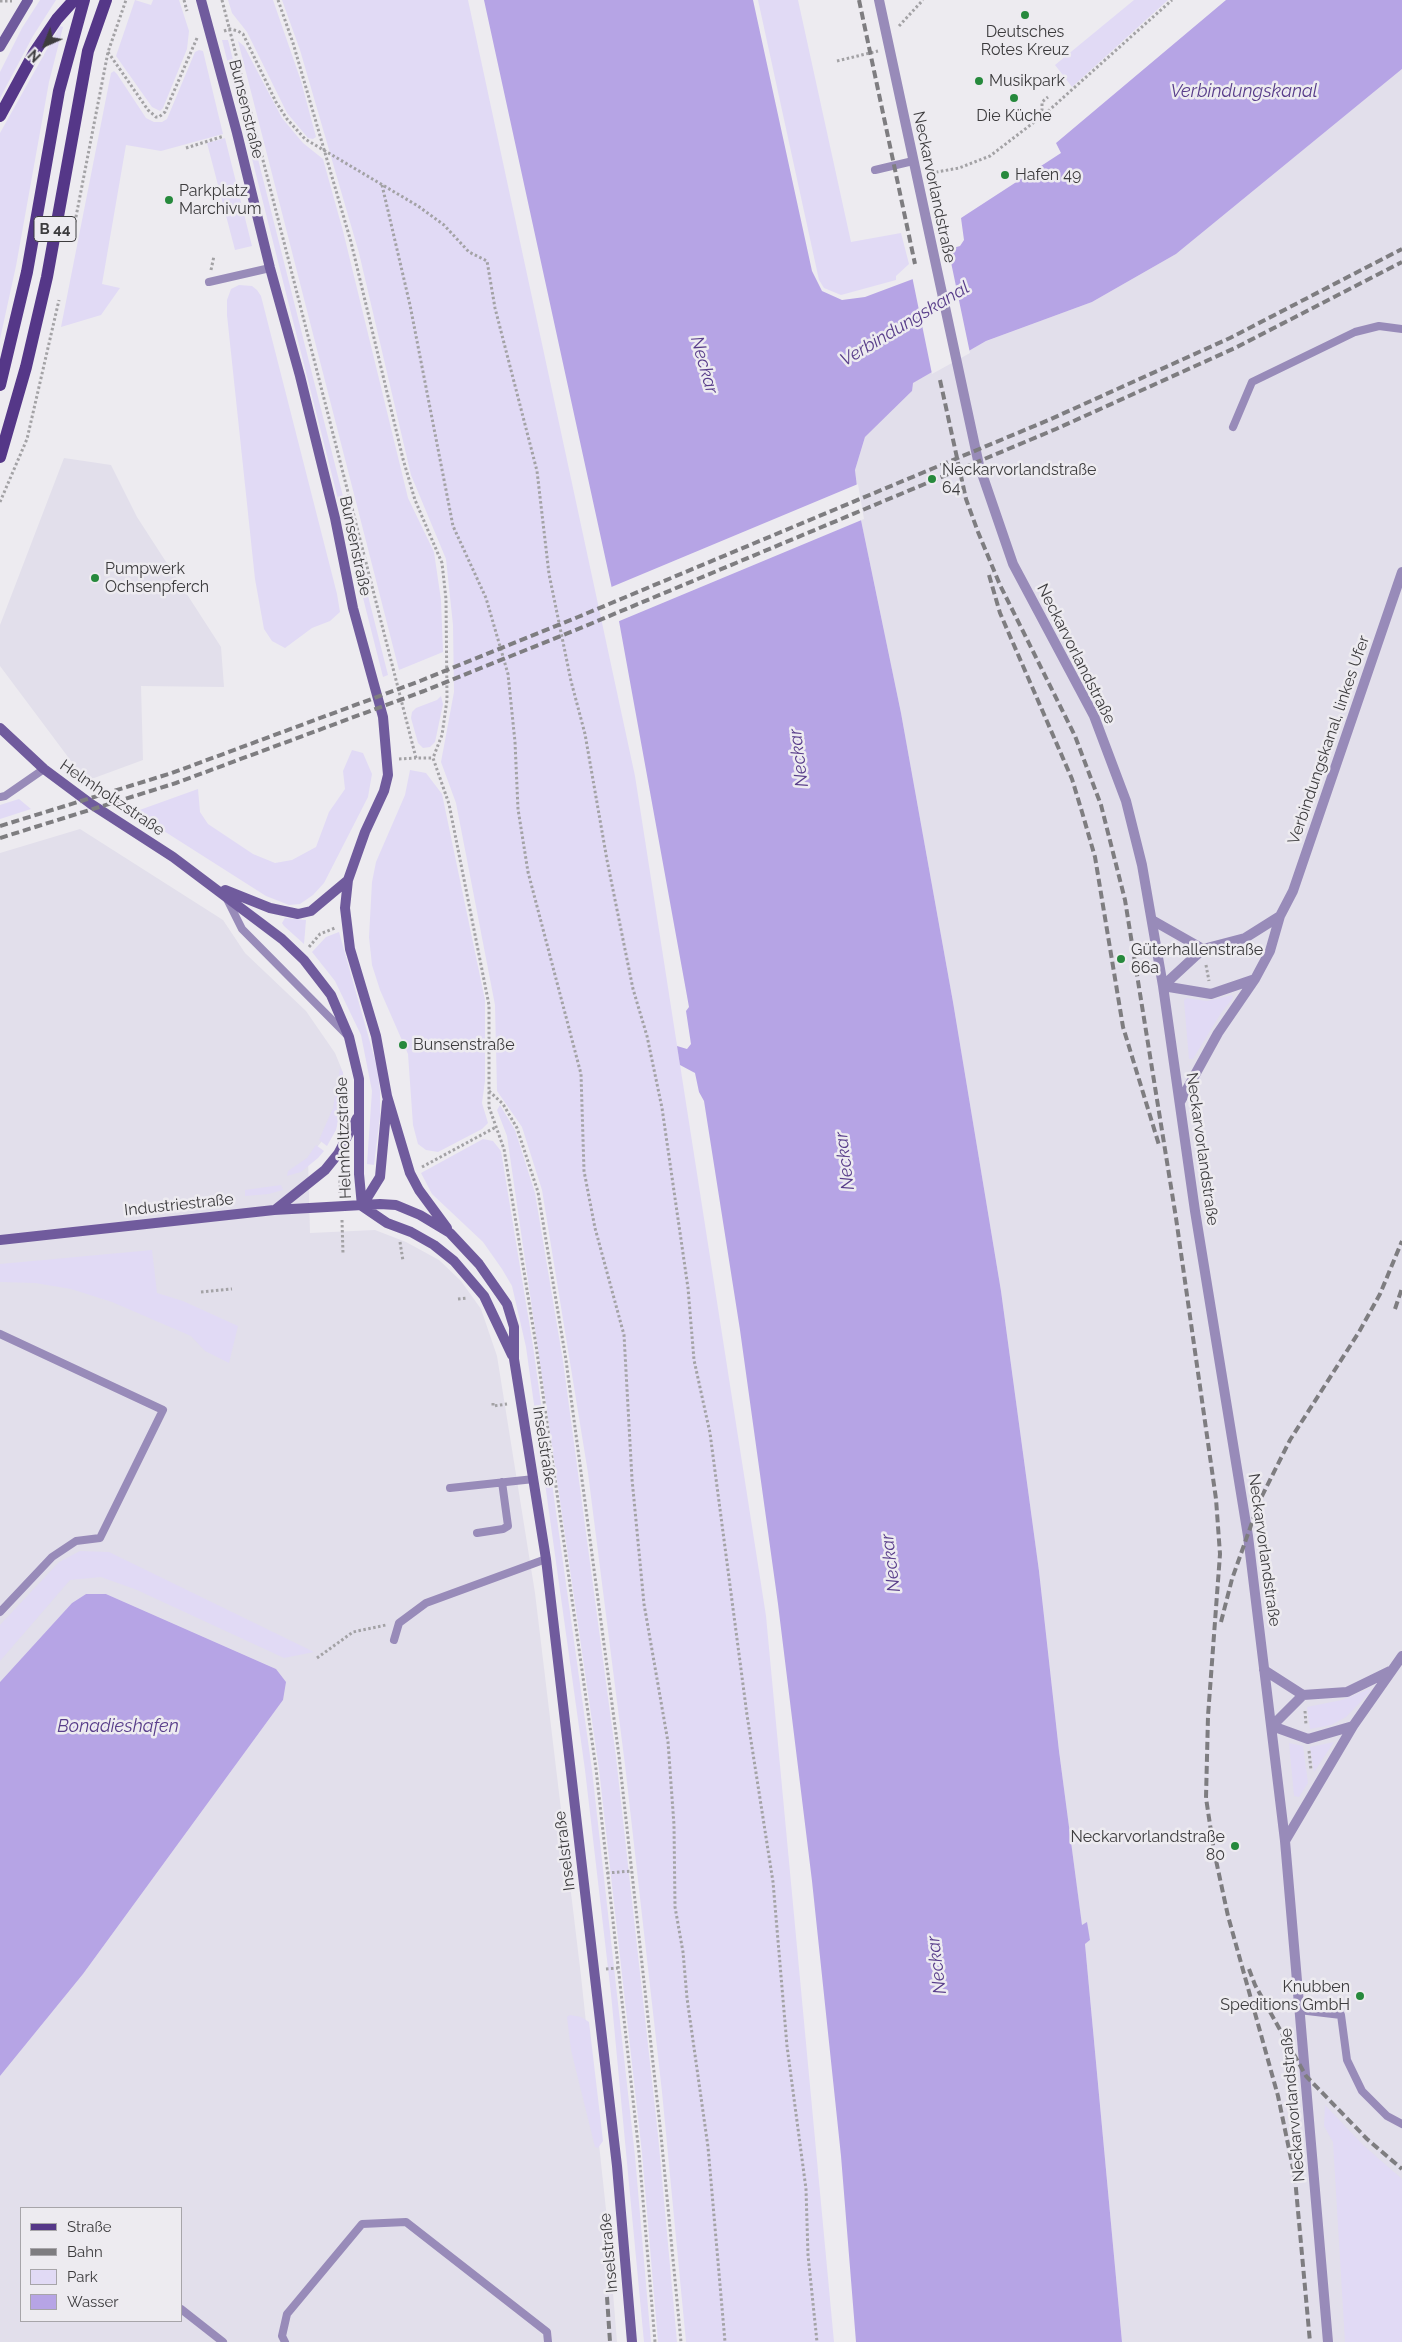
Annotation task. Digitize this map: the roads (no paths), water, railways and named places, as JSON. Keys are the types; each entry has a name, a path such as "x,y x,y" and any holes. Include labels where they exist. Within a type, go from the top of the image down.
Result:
{"main road":[{"path":"0,116 34,53 56,19 74,0"},
{"name":"B 44","path":"0,385 27,272 59,91 84,0"},
{"name":"B 44","path":"0,457 26,367 47,277 88,51 106,0"}],"street":[{"path":"0,47 28,0"},
{"name":"Bunsenstraße","path":"201,0 237,132 270,268 300,376 335,518 354,608 383,718 388,775 384,791 365,832 348,880 344,908 346,928 357,976 376,1036 387,1096 410,1173 418,1190 450,1233"},
{"name":"Neckarvorlandstraße","path":"879,0 978,466 1013,564 1094,716 1126,801 1142,865 1163,986 1195,1211 1248,1536 1272,1726 1285,1841 1328,2342"},
{"name":"Verbindungskanal, linkes Ufer","path":"1180,1102 1218,1034 1255,979 1270,951 1280,916 1293,891 1402,572"},
{"name":"Helmholtzstraße","path":"0,728 44,769 107,814 173,856 282,939 304,960 330,995 349,1037 359,1079 359,1174 362,1206"},
{"name":"Helmholtzstraße","path":"212,885 270,908 298,914 311,911 348,880"},
{"path":"1163,986 1203,949 1245,938 1280,916"},
{"path":"1152,920 1203,949"},
{"path":"1163,986 1211,994 1255,979"},
{"name":"Bunsenstraße","path":"362,1206 380,1177 387,1096"},
{"path":"274,1210 311,1183 329,1166 347,1139 358,1116"},
{"name":"Inselstraße","path":"362,1206 396,1205 420,1215 450,1233 479,1264 507,1304 514,1326 514,1359 546,1559 616,2156 632,2342"},
{"name":"Industriestraße","path":"0,1240 274,1210 362,1206"},
{"name":"Inselstraße","path":"362,1206 387,1222 411,1232 434,1245 454,1261 484,1296 514,1359"},
{"path":"1285,1841 1353,1726 1402,1656"},
{"path":"1264,1670 1303,1695 1347,1692 1391,1671"},
{"path":"1303,1695 1272,1726 1308,1739 1353,1726"}],"lane":[{"path":"875,170 913,160"},
{"path":"209,282 270,268"},
{"path":"1233,427 1252,382 1355,332 1379,326 1402,329"},
{"path":"0,797 5,796 44,769"},
{"path":"224,894 242,929 349,1037"},
{"path":"0,1334 163,1410 100,1538 76,1541 52,1557 0,1612"},
{"path":"450,1488 534,1479"},
{"path":"477,1533 503,1529 508,1526 502,1482"},
{"path":"394,1640 399,1623 426,1603 546,1559"},
{"path":"1299,2010 1341,2015 1348,2060 1362,2091 1387,2116 1402,2124"},
{"path":"284,2342 282,2336 288,2314 362,2224 406,2222 547,2332 548,2342"},
{"path":"182,2311 223,2342"}],"water":[{"path":"484,0 753,0 812,271 822,291 842,300 865,297 913,279 953,248 960,246 964,240 961,218 1061,153 1056,143 1226,0 1402,0 1402,69 1176,254 1092,302 986,341 913,383 912,391 865,437 855,470 861,520 901,713 953,1002 1001,1291 1039,1571 1059,1751 1082,1925 1087,1922 1090,1940 1085,1944 1122,2342 856,2342 841,2156 812,1881 778,1604 740,1330 704,1101 699,1092 695,1073 680,1065 677,1046 687,1049 691,1044 686,1011 689,1007 619,621"},
{"name":"Bonadieshafen","path":"86,1594 106,1594 276,1669 286,1682 283,1700 83,1974 0,2076 0,1682 72,1603"}],"railway":[{"path":"859,0 915,264"},
{"path":"0,826 172,773 420,681 578,617 1051,419 1230,338 1402,249"},
{"path":"0,838 176,783 424,691 583,627 1056,429 1235,348 1402,262"},
{"path":"940,380 966,499 1000,585 1075,736 1101,805 1125,900 1176,1218 1216,1499 1220,1554 1208,1716 1206,1798 1214,1851 1228,1916 1278,2096 1295,2178 1310,2342"},
{"path":"989,575 1000,613 1072,779 1082,812 1095,857 1123,1027 1159,1145"},
{"path":"1221,1622 1232,1579 1260,1500 1290,1440 1359,1332 1380,1294 1402,1241"},
{"path":"1395,1309 1402,1288"},
{"path":"1249,1969 1255,1985 1306,2076 1367,2139 1402,2169"},
{"path":"607,2297 610,2342"}],"place":[{"name":"Deutsches Rotes Kreuz","path":"1025,15"},
{"name":"Musikpark","path":"979,81"},
{"name":"Die Küche","path":"1014,98"},
{"name":"Hafen 49","path":"1005,175"},
{"name":"Parkplatz Marchivum","path":"169,200"},
{"name":"Neckarvorlandstraße 64","path":"932,479"},
{"name":"Pumpwerk Ochsenpferch","path":"95,578"},
{"name":"Güterhallenstraße 66a","path":"1121,959"},
{"name":"Bunsenstraße","path":"403,1045"},
{"name":"Neckarvorlandstraße 80","path":"1235,1846"},
{"name":"Knubben Speditions GmbH","path":"1360,1996"}],"water label":[{"name":"Verbindungskanal","path":"1244,92"},
{"name":"Verbindungskanal","path":"905,324"},
{"name":"Neckar","path":"704,365"},
{"name":"Neckar","path":"799,758"},
{"name":"Neckar","path":"845,1161"},
{"name":"Neckar","path":"891,1563"},
{"name":"Neckar","path":"937,1965"}]}
